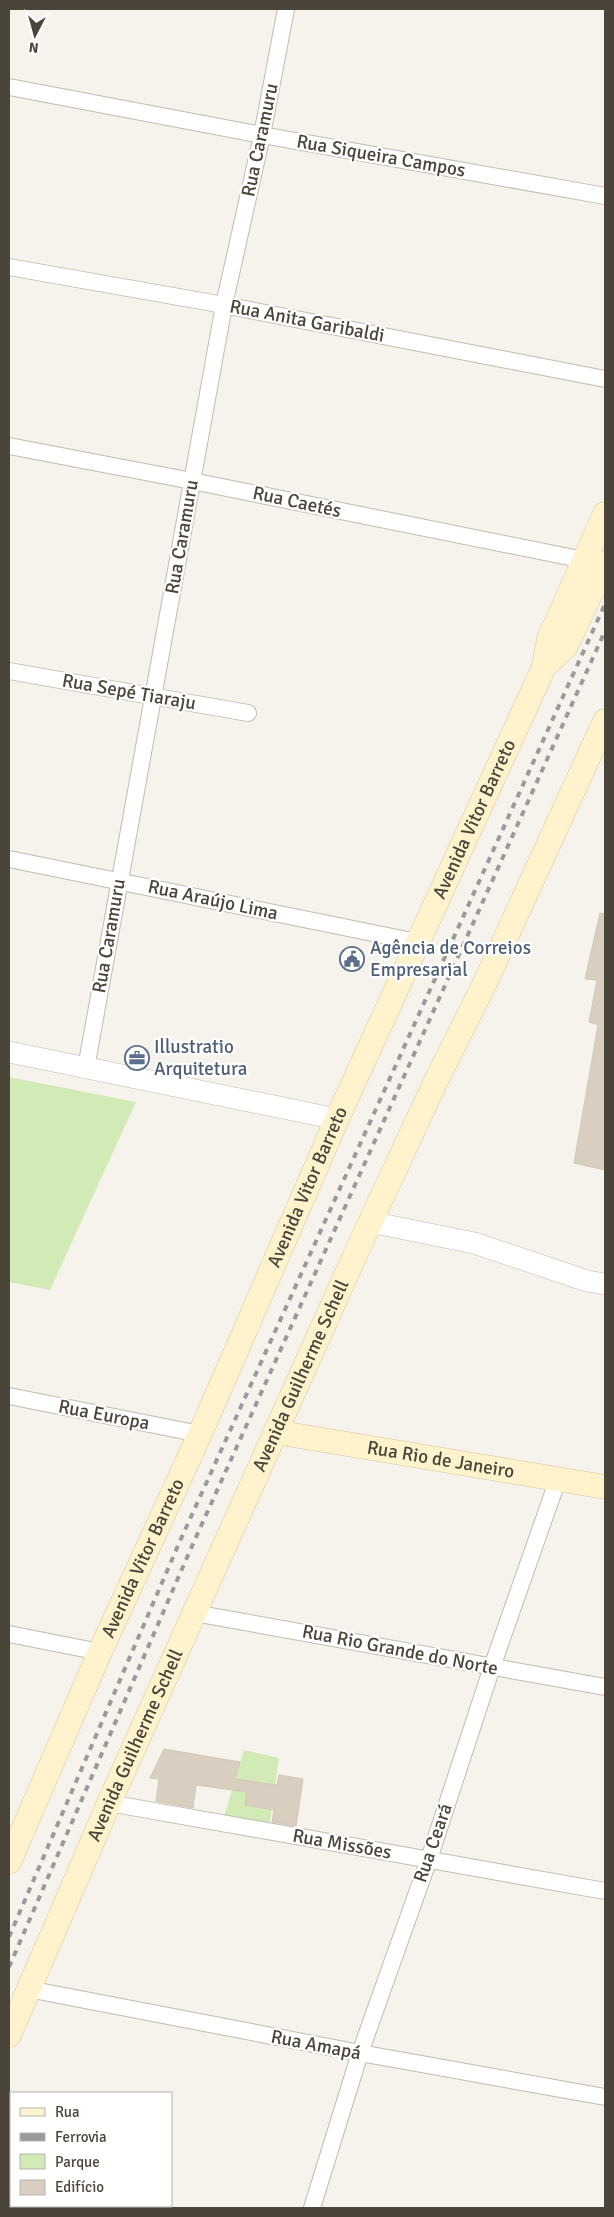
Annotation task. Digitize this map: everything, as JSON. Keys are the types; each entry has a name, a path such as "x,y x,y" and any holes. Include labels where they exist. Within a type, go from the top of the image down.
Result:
{"main road":[{"path":"594,562 605,514"},
{"name":"Avenida Vitor Barreto","path":"12,1848 200,1434 337,1119 417,942 544,667 566,646 594,562"},
{"name":"Avenida Guilherme Schell","path":"9,2035 109,1803 370,1222 435,1083 485,984 605,721"},
{"name":"Rua Rio de Janeiro","path":"275,1432 605,1487"}],"street":[{"name":"Rua Caramuru","path":"86,1068 224,305 262,135 286,9"},
{"name":"Rua Siqueira Campos","path":"9,87 262,135 605,196"},
{"name":"Rua Anita Garibaldi","path":"9,267 224,305 605,379"},
{"name":"Rua Caetés","path":"9,446 192,480 594,562"},
{"name":"Rua Sepé Tiaraju","path":"9,671 248,713"},
{"name":"Rua Araújo Lima","path":"9,859 417,942"},
{"path":"9,1052 337,1119"},
{"path":"370,1222 474,1243 586,1281 605,1284"},
{"name":"Rua Europa","path":"9,1396 200,1434"},
{"name":"Rua Ceará","path":"312,2208 360,2053 429,1859 492,1667 558,1479"},
{"name":"Rua Rio Grande do Norte","path":"194,1613 605,1687"},
{"path":"9,1634 100,1652"},
{"name":"Rua Missões","path":"109,1803 605,1891"},
{"name":"Rua Amapá","path":"28,1989 360,2053 605,2097"}],"green space":[{"path":"9,1077 136,1102 50,1290 9,1282"},
{"path":"244,1750 279,1758 269,1828 223,1820"}],"building":[{"path":"600,913 605,914 605,1170 574,1163 598,1025 589,1022 597,980 585,979"},
{"path":"164,1749 240,1762 235,1779 277,1785 279,1775 303,1779 296,1826 272,1822 274,1810 245,1805 247,1792 196,1785 193,1808 156,1801 159,1779 150,1778"}],"railway":[{"path":"9,1937 180,1541 605,604"},
{"path":"9,1967 192,1546 605,631"}],"place":[{"name":"Agência de Correios Empresarial","path":"352,959"},
{"name":"Illustratio Arquitetura","path":"137,1058"}]}
